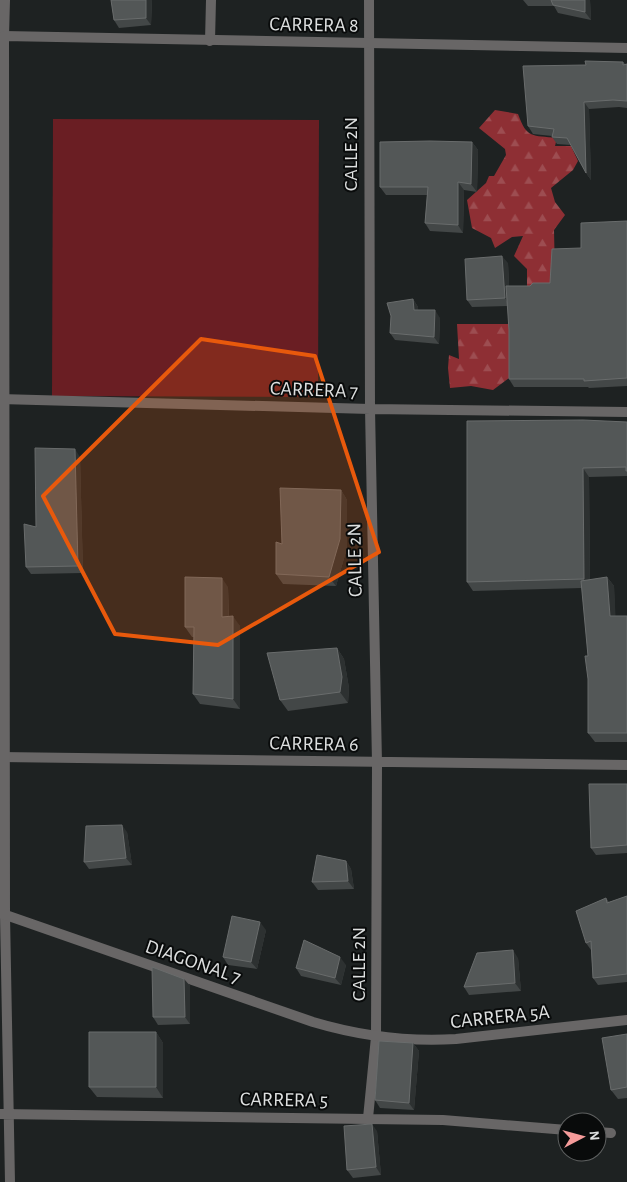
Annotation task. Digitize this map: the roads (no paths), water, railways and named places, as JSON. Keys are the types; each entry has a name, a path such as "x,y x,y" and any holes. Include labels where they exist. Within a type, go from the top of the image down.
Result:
{"street":[{"path":"5,0 2,36 2,914 4,1114 10,1182"},
{"path":"210,0 210,41"},
{"name":"CALLE 2N","path":"368,1118 376,1037 377,763 370,409 369,0"},
{"name":"CARRERA 8","path":"2,36 627,48"},
{"name":"CARRERA 7","path":"2,399 370,409 627,412"},
{"name":"CARRERA 6","path":"3,757 627,765"},
{"name":"DIAGONAL 7","path":"2,914 312,1022 376,1037"},
{"name":"CARRERA 5A","path":"376,1037 456,1040 627,1020"},
{"name":"CARRERA 5","path":"4,1114 443,1120 557,1129"},
{"path":"607,1133 612,1133"}]}
